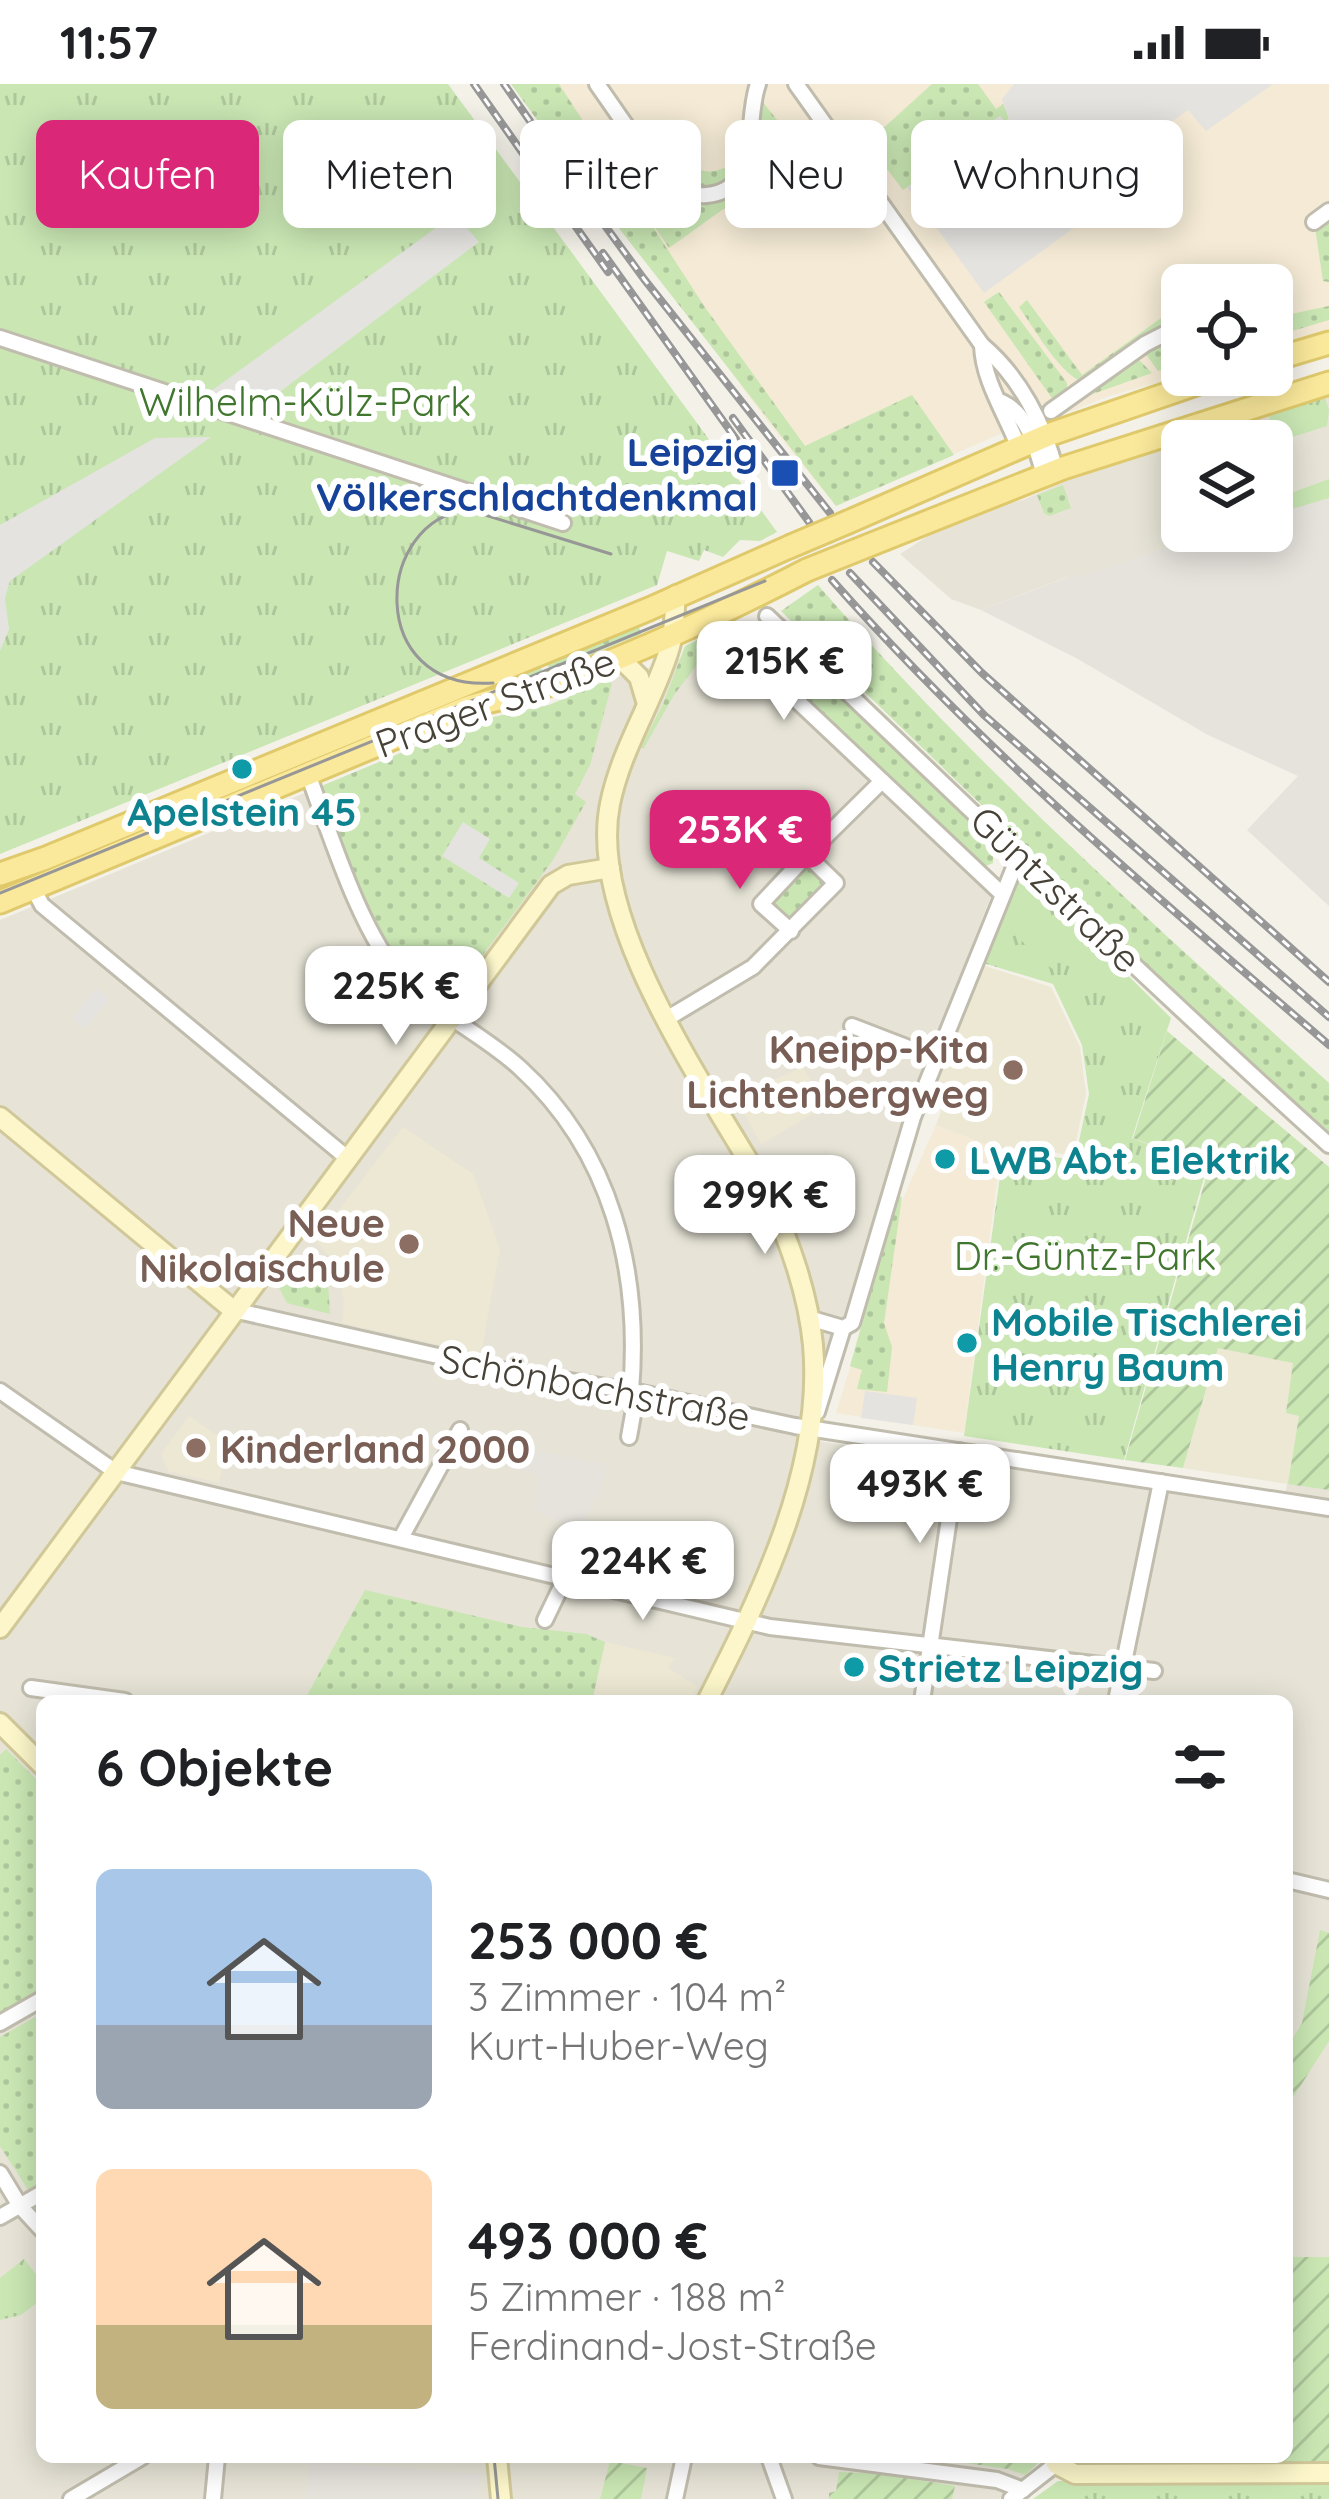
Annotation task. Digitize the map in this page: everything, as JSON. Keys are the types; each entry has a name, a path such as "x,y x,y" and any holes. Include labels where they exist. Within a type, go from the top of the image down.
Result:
{"main road":[{"path":"1293,354 1329,343"},
{"name":"Prager Straße","path":"0,902 466,708 534,690 619,657 764,594 807,570 1050,473 1329,383"},
{"name":"Prager Straße","path":"0,874 46,859 676,596 1033,441 1162,396"}],"street":[{"path":"597,84 663,179 685,193 712,195 736,183 744,171 750,109 758,84"},
{"path":"796,84 982,345 1008,374 1033,441"},
{"path":"1314,222 1329,211"},
{"path":"1051,411 1161,336"},
{"path":"0,338 563,523"},
{"path":"982,345 985,371 1001,402 1013,407 1050,473"},
{"path":"676,596 672,634 610,804 610,868 641,970 769,1196 793,1256 809,1318 814,1367 812,1429"},
{"name":"Güntzstraße","path":"767,616 1182,1012 1329,1145"},
{"path":"755,661 784,632"},
{"name":"Güntzstraße","path":"738,645 1002,894"},
{"path":"619,657 636,673 646,704"},
{"path":"308,774 378,945 404,980 519,1067 581,1142 601,1178 628,1265 634,1312 629,1437"},
{"path":"791,932 761,904 882,781"},
{"path":"809,1318 843,1328 853,1323 913,1117 1020,853"},
{"path":"668,1018 753,968 836,883 807,856"},
{"path":"0,1628 550,885 568,875 610,868"},
{"path":"33,888 42,905 346,1157"},
{"path":"852,1026 935,1058"},
{"name":"Schönbachstraße","path":"0,1117 233,1310 496,1369 812,1429 1329,1508"},
{"path":"709,1695 760,1598 843,1328"},
{"path":"0,1391 116,1472 747,1622 1154,1671"},
{"path":"400,1538 460,1430"},
{"path":"923,1695 959,1450"},
{"path":"1118,1695 1161,1482"},
{"path":"545,1620 588,1531"},
{"path":"31,1688 81,1695"},
{"path":"0,1724 36,1760"},
{"path":"1293,1881 1329,1890"},
{"path":"0,2024 36,2003"},
{"path":"0,2173 36,2223"},
{"path":"0,2217 36,2197"},
{"path":"71,2499 132,2463"},
{"path":"213,2499 216,2463"},
{"path":"498,2463 501,2499"},
{"path":"675,2499 682,2463"},
{"path":"771,2463 784,2499"},
{"path":"865,2463 997,2480 1016,2496 1057,2463"},
{"path":"1062,2463 1076,2474 1329,2473"}],"shaded area":[{"path":"518,84 1329,84 1329,333 1293,343 1293,264 1161,264 1161,382 1109,396 1014,434 1002,433 836,506 624,228 701,228 701,120 545,120"},
{"path":"1014,84 1273,84 1206,131 1188,110 1174,120 1009,120 1002,99"},
{"path":"436,228 467,228 479,242 265,403 207,394"},
{"path":"937,228 1074,228 984,293"},
{"path":"1329,397 1329,496 1293,508 1293,420 1247,420"},
{"path":"211,437 10,581 5,598 9,629 0,650 0,525 155,438"},
{"path":"1161,447 1161,550 1067,577 981,610 951,599 900,554 934,532"},
{"path":"1329,496 1329,906 1247,830 1298,776 1208,735 1076,658 981,610 1068,577 1161,550 1293,552 1293,508"},
{"path":"729,646 991,896 904,1119 811,1440 1282,1508 1312,1367 1329,1314 1329,2257 1293,2257 1293,1695 36,1695 36,2463 1039,2463 999,2499 0,2499 0,920 480,720 549,705 608,680"},
{"path":"463,822 490,839 479,858 519,883 509,898 442,856"},
{"name":"Kneipp-Kita Lichtenbergweg","path":"982,965 1051,987 1080,1047 1086,1094 1073,1156 1048,1151 1034,1163 936,1125 946,1098 934,1092"},
{"path":"96,988 109,999 85,1029 72,1019"},
{"path":"803,1067 824,1107 761,1144 735,1097"},
{"path":"936,1125 1001,1150 964,1433 836,1413 902,1201"},
{"name":"Neue Nikolaischule","path":"403,1127 473,1174 500,1249 481,1354 342,1323 339,1276 315,1240"},
{"path":"1218,1347 1293,1363 1286,1413 1299,1416 1288,1484 1183,1468"},
{"path":"865,1391 917,1398 913,1425 861,1418"},
{"name":"Kinderland 2000","path":"189,1416 228,1443 219,1483 168,1471 161,1454"},
{"path":"514,1447 607,1464 599,1500 594,1499 592,1510 573,1530 533,1509 539,1475 509,1467"},
{"path":"605,1642 675,1658 668,1668 698,1687 693,1695 594,1695"},
{"path":"310,2463 479,2474 478,2499 306,2499"}],"green space":[{"name":"Wilhelm-Külz-Park","path":"0,84 448,84 474,120 283,120 283,228 496,228 496,149 520,182 520,228 554,228 777,532 760,541 740,540 723,557 704,550 699,561 667,551 657,585 0,854 0,650 9,629 0,590"},
{"path":"511,84 559,84 582,120 537,120"},
{"path":"932,84 978,84 996,109 1003,104 1010,117 911,120 911,185 903,190 887,169 887,125"},
{"path":"761,100 777,120 760,120"},
{"path":"724,168 725,208 701,225 701,170"},
{"path":"1329,217 1329,282 1323,281 1315,227"},
{"path":"619,228 654,228 805,446 912,395 954,455 836,506"},
{"path":"655,228 697,228 669,248"},
{"path":"999,292 1067,383 1067,392 1054,401 984,302"},
{"path":"1027,300 1082,375 1161,318 1161,324 1081,382 1055,358 1019,307"},
{"path":"1329,306 1329,320 1293,331 1293,314"},
{"path":"1161,342 1161,370 1158,371 1143,350"},
{"path":"1135,356 1152,373 1087,396 1084,392"},
{"path":"1325,398 1329,410 1327,426 1293,437 1293,420 1270,420 1269,415"},
{"path":"1329,479 1329,498 1293,509 1293,492"},
{"path":"1063,485 1071,508 1049,516 1037,495"},
{"path":"818,585 1002,780 1329,1083 1329,1132 1182,999 781,611"},
{"path":"758,621 965,813 993,849 993,863 981,868 738,636"},
{"path":"638,625 641,634 550,671 547,663"},
{"path":"726,626 674,695 644,748 641,747 685,646"},
{"path":"538,660 546,680 0,896 0,879"},
{"path":"608,680 612,684 590,765 575,794 586,802 553,860 448,1002 440,1003 389,957 320,793 324,785 480,720 549,705"},
{"path":"807,861 831,882 790,926 766,904"},
{"name":"Dr.-Güntz-Park","path":"1025,874 1171,1018 1132,1138 1207,1167 1124,1460 964,1436 1003,1155 1036,1166 1047,1156 1075,1160 1089,1094 1082,1045 1053,984 980,962 1017,876"},
{"path":"1031,912 1071,949 1052,969 1012,932"},
{"path":"1167,1031 1329,1167 1329,1490 1288,1484 1299,1416 1286,1413 1293,1363 1218,1348 1183,1468 1125,1460 1209,1167 1133,1138"},
{"path":"898,1196 902,1197 884,1323 892,1347 887,1392 857,1389 862,1370 850,1366"},
{"path":"310,1250 328,1282 330,1314 287,1303 279,1288"},
{"path":"365,1590 522,1627 586,1634 605,1642 593,1695 307,1695"},
{"path":"6,1749 36,1779 36,1993 0,2014 0,1755"},
{"path":"1320,1930 1329,1933 1329,2041 1293,2098 1293,2038 1302,2023"},
{"path":"36,2016 36,2185 28,2190 0,2146 0,2037"},
{"path":"1293,2257 1329,2257 1329,2468 1120,2466 1293,2463"},
{"path":"24,2259 36,2274 36,2304 21,2315 0,2320 0,2278"},
{"path":"609,2463 647,2468 641,2499 600,2499"},
{"path":"966,2463 1038,2463 1025,2475"},
{"path":"839,2472 955,2486 952,2499 829,2499 829,2493 836,2491"},
{"path":"1058,2481 1329,2484 1329,2499 1033,2499"}],"tram line":[{"path":"493,683 451,678 421,661 404,634 397,603 401,571 415,542 437,520 469,510 611,554"},
{"path":"0,893 765,581"},
{"path":"495,2463 498,2499"}],"railway":[{"path":"474,84 520,149"},
{"path":"504,84 529,120"},
{"path":"577,228 608,272"},
{"path":"607,228 830,513"},
{"path":"603,253 736,439"},
{"path":"733,418 809,522"},
{"path":"873,562 982,673 1329,982"},
{"path":"850,573 984,715 1329,1017"},
{"path":"832,580 1010,763 1329,1045"}],"place":[{"name":"Leipzig Völkerschlachtdenkmal","path":"785,473"},
{"name":"Apelstein 45","path":"242,769"},
{"name":"Kneipp-Kita Lichtenbergweg","path":"1013,1070"},
{"name":"LWB Abt. Elektrik","path":"945,1159"},
{"name":"Neue Nikolaischule","path":"409,1244"},
{"name":"Mobile Tischlerei Henry Baum","path":"967,1343"},
{"name":"Kinderland 2000","path":"196,1448"},
{"name":"Strietz Leipzig","path":"854,1667"}]}
